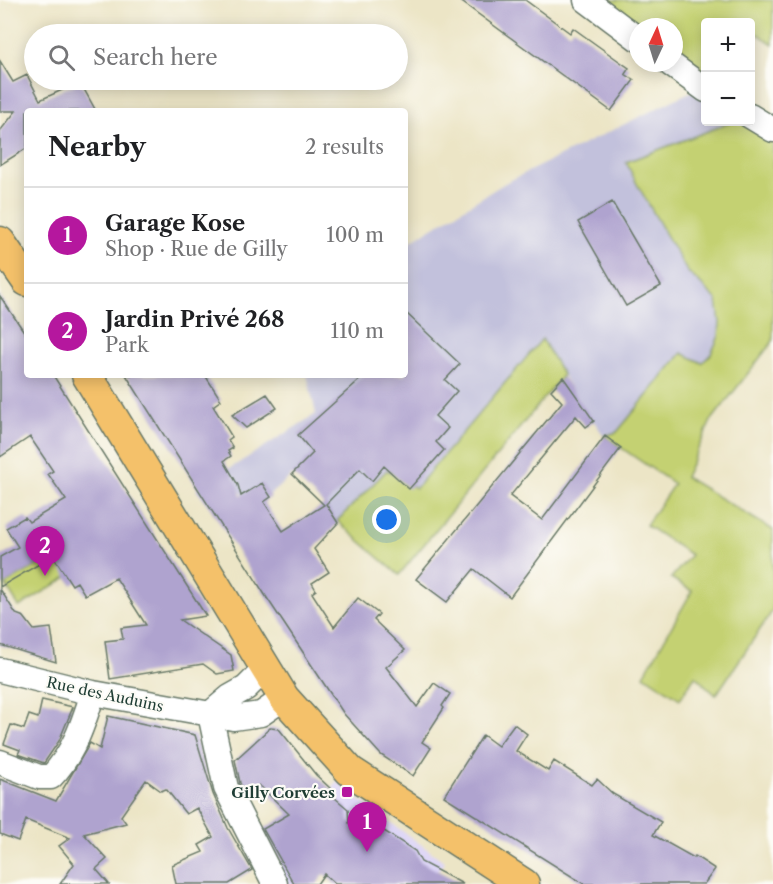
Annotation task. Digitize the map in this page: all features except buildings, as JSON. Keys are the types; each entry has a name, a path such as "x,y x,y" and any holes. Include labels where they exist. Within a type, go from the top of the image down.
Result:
{"main road":[{"path":"0,242 24,276"},
{"path":"89,378 284,698 350,771 524,884"}],"street":[{"path":"586,0 629,32"},
{"path":"681,72 701,87"},
{"path":"267,668 246,688 230,697 210,714 226,788 272,878"},
{"name":"Rue des Auduins","path":"0,670 93,693 233,718 261,714 284,698"},
{"path":"0,762 39,777 51,777 63,765 81,731 93,693"}],"shaded area":[{"path":"700,87 701,126 722,126 627,162 637,184 687,271 717,300 720,322 719,336 711,354 702,363 682,354 617,432 604,436 572,390 542,339 416,488 387,470 337,521 297,471 252,510 239,490 210,508 196,490 316,414 308,378 408,378 408,243 505,183"},
{"path":"338,781 358,799 445,862 426,884 327,851 304,884 285,884 279,864 310,817"}],"green space":[{"path":"603,0 773,0 773,44 758,34 755,38 755,18 701,18 701,70 683,59 683,18 629,19"},
{"path":"721,126 747,126 773,142 773,341 711,421 685,477 773,530 773,610 716,695 695,676 680,699 644,675 692,591 671,578 691,555 646,525 674,484 604,436 617,432 682,353 702,363 711,354 719,336 720,322 717,300 687,271 626,162"},
{"path":"542,339 563,375 399,575 337,521 387,470 416,488"},
{"path":"69,547 84,567 19,607 5,584"}],"place":[{"name":"Jardin Privé 268","path":"45,576"},
{"name":"Gilly Corvées","path":"347,792"},
{"name":"Garage Kose","path":"367,852"}]}
